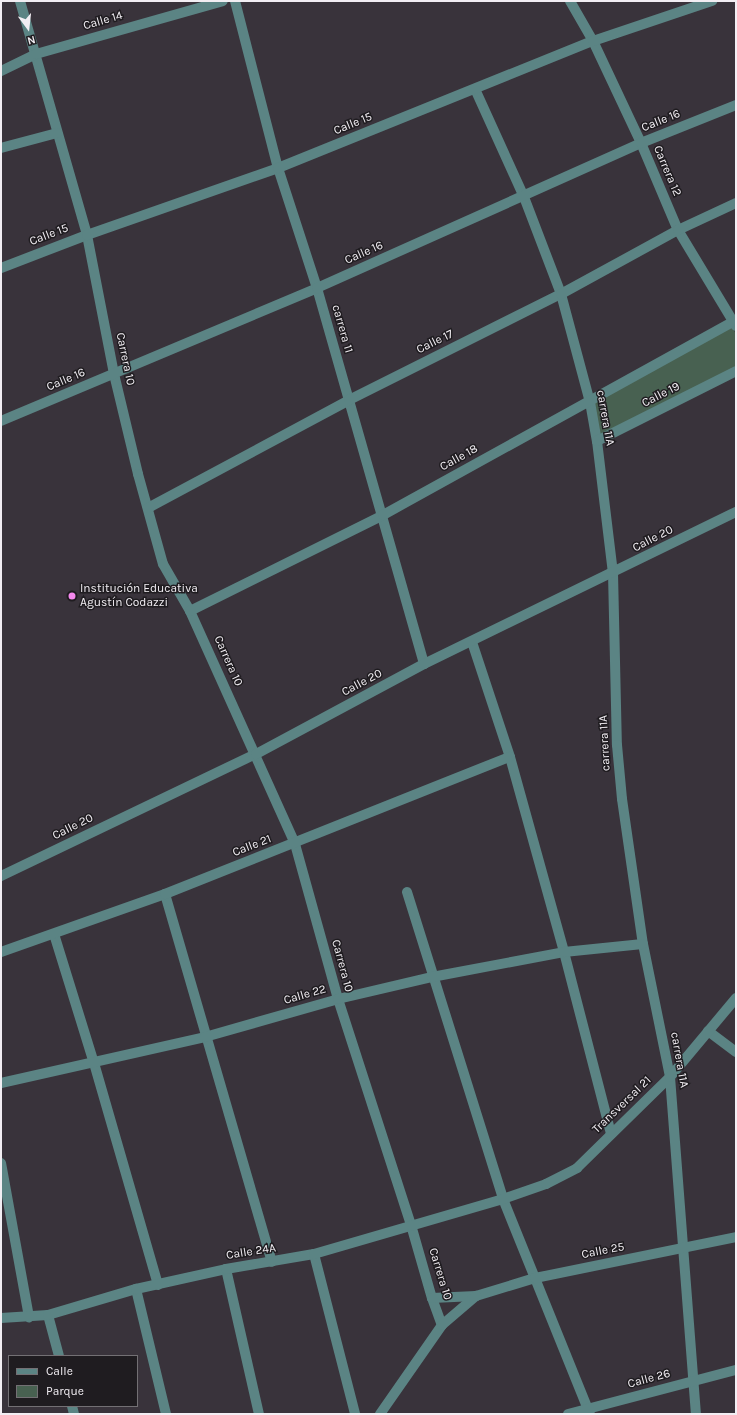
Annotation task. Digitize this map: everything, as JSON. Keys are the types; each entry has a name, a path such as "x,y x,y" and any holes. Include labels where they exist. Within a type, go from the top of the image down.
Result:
{"street":[{"name":"Carrera 10","path":"20,1 87,235 114,374 163,564 190,611 256,754 295,844 338,999 411,1225 432,1298 442,1325"},
{"name":"Calle 14","path":"1,71 36,54 223,1"},
{"name":"carrera 11","path":"235,1 278,168 317,288 383,515 424,664"},
{"name":"Carrera 12","path":"570,1 593,41 641,143 678,230 735,323"},
{"name":"Calle 15","path":"1,268 87,235 278,168 593,41 712,1"},
{"name":"carrera 11A","path":"476,89 524,196 561,294 590,402 597,442 613,573 617,745 622,800 642,944 670,1077 696,1414"},
{"name":"Calle 16","path":"2,420 317,288 641,143 736,105"},
{"path":"1,148 57,132"},
{"name":"Calle 17","path":"148,508 349,400 561,294 678,230 736,203"},
{"name":"Calle 18","path":"190,611 383,515 735,323"},
{"name":"Calle 19","path":"597,442 736,371"},
{"name":"Calle 20","path":"1,876 256,754 424,664 472,642 736,512"},
{"path":"472,642 510,757 564,952 611,1134"},
{"name":"Calle 21","path":"1,952 165,894 295,844 510,757"},
{"path":"407,892 432,977 503,1199 590,1411"},
{"path":"165,894 205,1037 272,1262"},
{"path":"54,934 94,1063 158,1285"},
{"name":"Calle 22","path":"1,1084 205,1037 338,999 432,977 564,952 642,944"},
{"name":"Transversal 21","path":"503,1199 546,1184 577,1168 670,1077 736,998"},
{"path":"708,1031 736,1052"},
{"path":"1,1163 29,1317"},
{"name":"Calle 24A","path":"1,1318 48,1315 136,1289 226,1269 314,1254 503,1199"},
{"name":"Calle 25","path":"432,1298 476,1296 535,1278 736,1237"},
{"path":"314,1254 355,1414"},
{"path":"226,1269 259,1414"},
{"path":"136,1289 166,1414"},
{"name":"Calle 25","path":"380,1414 442,1325 476,1296"},
{"path":"48,1315 59,1355"},
{"name":"Calle 26","path":"568,1414 590,1411 736,1370"}],"green space":[{"path":"732,327 736,334 736,367 599,436 594,403"}],"place":[{"name":"Institución Educativa Agustín Codazzi","path":"72,596"}]}
